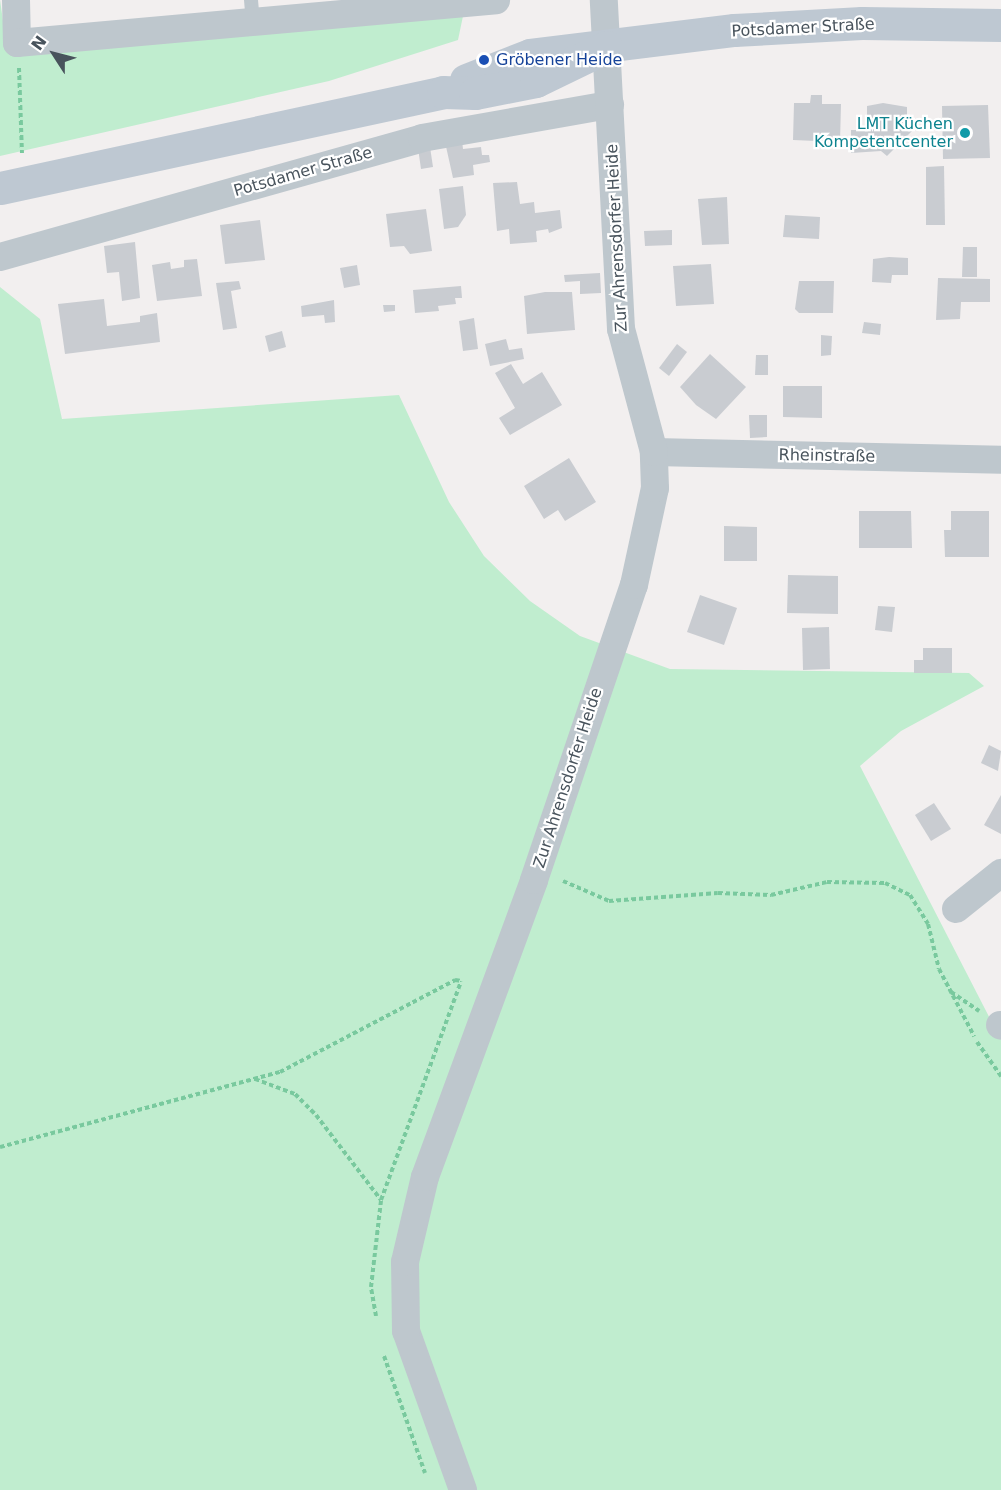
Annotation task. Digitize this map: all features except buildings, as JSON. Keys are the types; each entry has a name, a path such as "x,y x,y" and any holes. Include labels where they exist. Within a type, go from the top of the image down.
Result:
{"main road":[{"name":"Potsdamer Straße","path":"0,188 443,92 481,72 530,55 757,29 862,23 1001,25"}],"street":[{"path":"16,0 17,43 252,11 496,0"},
{"name":"Zur Ahrensdorfer Heide","path":"464,1490 406,1331 405,1262 425,1177 495,985 634,585 650,523 655,488 654,452 621,329 603,0"},
{"name":"Potsdamer Straße","path":"0,257 422,138 610,105"},
{"name":"Rheinstraße","path":"654,452 1001,460"},
{"path":"956,909 1001,873"}],"path":[{"path":"17,43 23,160"},
{"path":"556,878 609,901 718,893 771,895 827,882 885,883 910,896 928,924 939,969 950,992 983,1054 1001,1076"},
{"path":"0,1147 279,1072 455,980 495,985"},
{"path":"950,992 1001,1026"},
{"path":"254,1079 295,1094 316,1115 381,1200"}],"green space":[{"path":"0,0 7,49 463,16 458,40 329,81 0,156"},
{"path":"0,287 40,319 62,419 399,395 449,502 484,556 530,601 580,636 670,669 969,673 984,686 901,731 860,766 1001,1040 1001,1490 0,1490"}],"place":[{"name":"Gröbener Heide","path":"484,60"},
{"name":"LMT Küchen Kompetentcenter","path":"965,133"}]}
